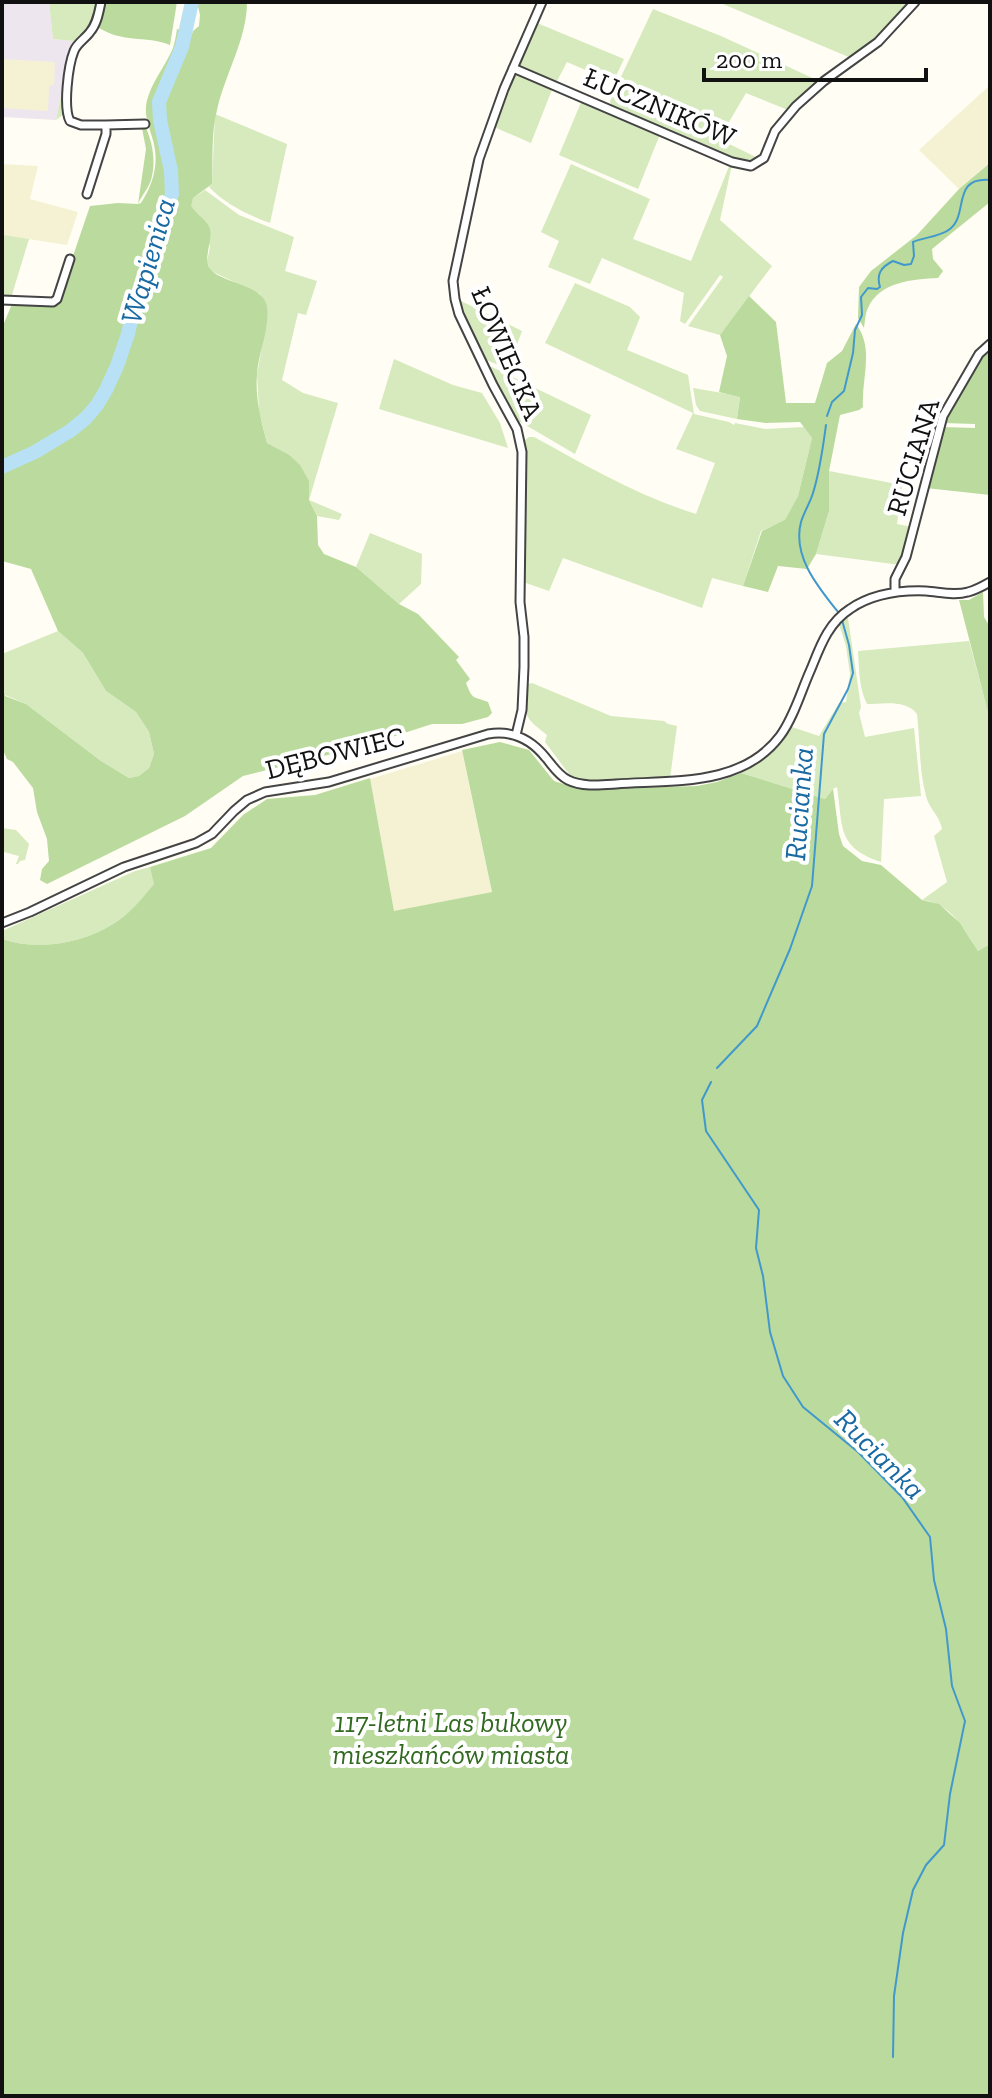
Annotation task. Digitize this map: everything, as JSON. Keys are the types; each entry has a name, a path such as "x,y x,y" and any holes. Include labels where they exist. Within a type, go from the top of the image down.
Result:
{"street":[{"path":"101,2 95,26 73,53 68,119 75,124 145,124"},
{"name":"ŁOWIECKA","path":"516,735 522,710 525,645 520,612 522,452 517,429 459,314 453,291 455,267 479,159 495,112 542,2"},
{"name":"ŁUCZNIKÓW","path":"513,68 732,162 751,166 764,158 775,131 796,106 824,81 878,42 915,2"},
{"path":"87,194 106,125"},
{"path":"2,300 53,302 57,299 70,259"},
{"name":"RUCIANA","path":"895,592 895,579 906,557 943,416 979,354 990,344"},
{"path":"516,735 538,748 562,776 578,783 602,785 701,779 726,773 767,749 781,734 824,639 837,619 859,604 881,595 922,591 964,593 990,582"},
{"name":"DĘBOWIEC","path":"2,923 124,867 196,843 212,834 247,800 265,792 329,782 488,734 516,735"}],"shaded area":[{"path":"2,2 49,2 53,39 73,41 56,120 2,117"},
{"path":"2,59 55,62 54,85 49,86 48,111 2,108"},
{"path":"990,85 990,163 959,189 919,150"},
{"path":"2,164 38,166 30,199 78,212 67,245 2,235"},
{"path":"462,751 492,892 394,912 370,779"}],"green space":[{"path":"49,2 99,2 92,26 76,42 65,113 56,120 73,41 53,39"},
{"path":"103,2 177,2 170,45 115,35 96,26"},
{"path":"197,2 247,2 240,43 215,119 212,184 193,198 191,206 210,229 207,262 212,271 252,289 267,307 257,384 267,443 288,454 300,465 309,481 309,500 317,516 318,545 324,554 356,567 399,604 418,614 459,657 456,660 470,679 466,683 470,693 488,702 492,713 462,724 432,724 364,746 243,776 185,816 47,884 40,880 42,869 49,861 47,839 37,812 33,788 13,762 7,759 2,748 2,680 5,696 26,704 101,761 129,778 139,776 149,768 154,754 149,732 136,712 106,691 83,653 58,631 31,569 2,561 2,472 34,458 88,420 100,408 121,367 174,200 175,171 164,115 164,99 193,31 199,26"},
{"path":"718,2 913,2 885,33 851,58"},
{"path":"653,9 819,81 788,110 746,93 719,139 760,159 748,165 612,108 610,101"},
{"path":"537,23 624,59 613,82 567,62 556,83 518,68"},
{"path":"177,29 181,30 179,40 159,86 155,106 166,167 166,198 109,371 95,399 78,418 47,439 2,461 2,328 12,304 49,306 57,303 90,206 138,204 149,188 155,163 146,106 154,83 173,48"},
{"path":"515,72 553,87 531,143 494,127"},
{"path":"582,100 661,132 638,189 559,155"},
{"path":"215,114 287,144 270,223 237,208 209,187 212,184"},
{"path":"142,128 146,128 152,147 153,173 138,204 146,149"},
{"path":"990,163 990,202 932,249 933,259 943,271 938,278 908,281 880,292 868,308 864,328 858,318 859,287 871,271 917,235 959,189"},
{"path":"571,164 650,199 633,239 691,261 732,164 720,220 772,266 720,335 688,326 723,277 720,275 685,324 680,321 684,293 602,258 590,284 548,267 559,241 541,232"},
{"path":"205,190 239,215 294,237 285,271 317,281 306,315 298,313 282,380 303,393 338,403 309,500 309,481 288,454 267,443 259,411 257,375 267,317 260,294 211,271 207,262 210,247 204,220 190,206 193,198"},
{"path":"4,235 29,239 11,298 2,298"},
{"path":"575,283 630,307 640,317 627,350 688,375 694,414 734,425 765,429 804,427 812,438 798,496 785,521 761,531 743,586 712,578 702,608 563,558 549,591 523,582 524,441 529,437 633,489 696,514 715,463 676,449 693,413 545,343"},
{"path":"749,296 776,322 786,403 815,403 827,363 842,351 856,324 862,334 866,354 863,407 840,415 829,471 829,511 816,554 807,569 778,566 768,592 743,586 762,531 785,520 798,496 812,438 800,422 765,423 737,419 740,397 719,392 727,356 720,335"},
{"path":"459,300 522,331 508,369 484,359"},
{"path":"990,346 990,495 926,488 942,427 975,428 975,424 943,423 981,355"},
{"path":"394,359 453,385 482,393 500,423 508,448 379,409"},
{"path":"489,368 591,415 575,454 517,420"},
{"path":"693,388 740,396 737,419 700,411"},
{"path":"829,471 902,485 897,524 912,527 901,565 816,554 829,511"},
{"path":"309,500 342,514 339,520 317,516"},
{"path":"370,533 422,554 421,584 399,604 356,567"},
{"path":"983,592 984,617 990,627 990,712 959,600 969,600"},
{"path":"843,616 848,618 861,707 859,713 865,737 914,728 921,796 884,799 881,862 856,850 849,842 842,825 837,787 825,799 741,773 770,751 789,726 819,736 839,703 846,702 850,674 838,621"},
{"path":"58,631 83,653 106,691 136,712 149,732 154,754 149,768 139,776 129,778 101,761 26,704 5,695 2,654"},
{"path":"969,641 990,712 990,944 978,951 949,911 922,900 947,882 934,836 942,829 927,801 924,786 917,714 900,704 867,704 861,685 858,651"},
{"path":"528,684 611,716 664,721 677,726 670,778 601,782 572,778 545,742 547,735 527,714"},
{"name":"117-letni Las bukowy mieszkańców miasta","path":"500,742 529,750 554,781 573,787 697,786 741,773 825,799 833,789 843,846 862,861 881,865 922,900 939,904 960,923 978,951 990,944 990,2096 2,2096 2,939 30,945 59,944 100,931 125,916 154,884 150,867 211,848 243,815 267,799 315,795 370,778 394,911 492,892 462,750"},
{"path":"2,828 16,830 29,844 25,860 16,864 19,856 4,852 2,857"},
{"path":"150,867 155,883 125,916 100,931 59,944 30,945 2,939 2,931"}],"waterway":[{"name":"Wapienica","path":"2,467 35,452 86,418 106,390 117,366 172,194 159,102 182,47 192,2"},
{"name":"Rucianka","path":"827,416 832,402 844,391 855,330 862,315 861,297 868,288 880,287 879,275 889,263 911,264 913,242 950,229 956,222 962,198 970,184 990,180"},
{"name":"Rucianka","path":"826,425 818,476 799,535 803,559 838,612"},
{"name":"Rucianka","path":"717,1068 757,1026 790,949 812,886 824,734 853,673 842,620"},
{"name":"Rucianka","path":"711,1082 702,1100 706,1131 759,1210 756,1248 770,1332 783,1376 803,1407 858,1452 902,1497 930,1537 952,1686 965,1721 950,1794 944,1845 926,1865 913,1890 903,1933 894,1996 893,2057"}]}
